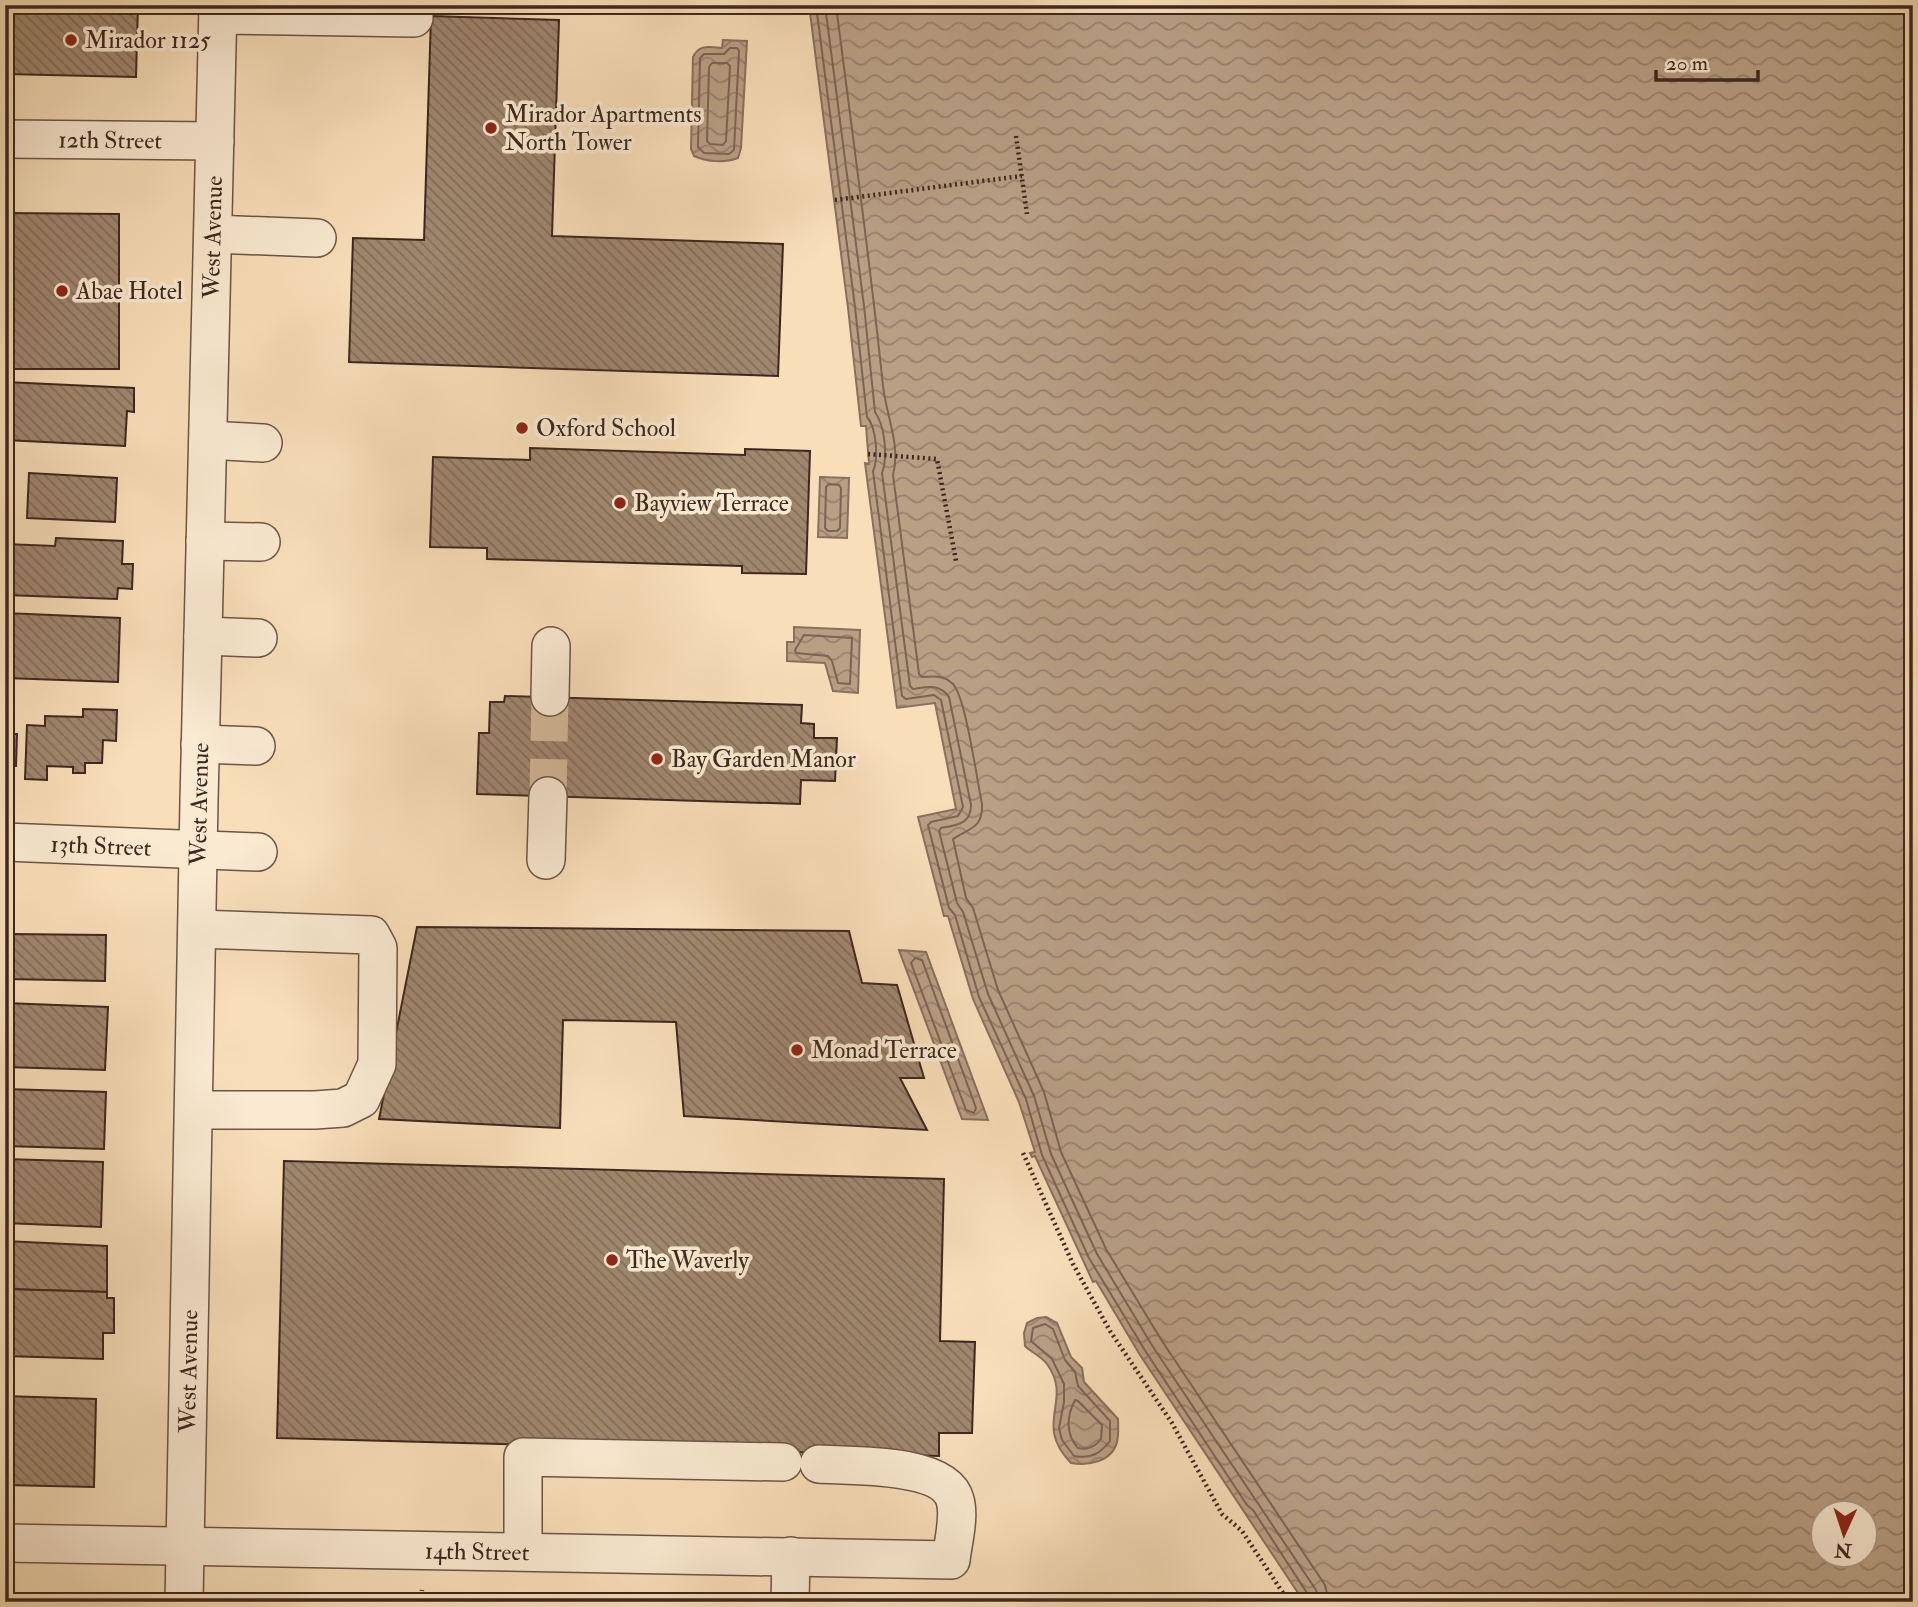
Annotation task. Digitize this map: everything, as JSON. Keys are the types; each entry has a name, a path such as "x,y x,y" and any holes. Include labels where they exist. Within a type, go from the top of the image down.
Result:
{"street":[{"path":"218,10 326,18 414,18"},
{"name":"West Avenue","path":"184,1602 200,744 218,10"},
{"name":"12th Street","path":"5,139 215,141"},
{"path":"213,234 317,238"},
{"path":"208,440 263,443"},
{"path":"205,541 261,542"},
{"path":"203,636 258,638"},
{"path":"550,697 551,646"},
{"path":"200,744 256,746"},
{"path":"546,860 548,796"},
{"name":"13th Street","path":"5,842 258,852"},
{"path":"194,1110 343,1108 361,1099 377,1065 379,948 372,935 197,929"},
{"path":"523,1551 523,1450 783,1462"},
{"name":"14th Street","path":"5,1543 951,1560 956,1519 955,1500 948,1486 932,1476 884,1467 819,1464"},
{"path":"790,1602 791,1556"}],"path":[{"path":"1016,136 1027,214"},
{"path":"835,200 1022,176"},
{"path":"868,454 936,459 956,561"},
{"path":"1023,1153 1073,1264 1110,1331 1172,1423 1222,1514 1242,1531 1289,1602"},
{"path":"421,1602 422,1590"}],"water":[{"path":"809,5 1913,5 1913,1602 1304,1602 1140,1355 1096,1281 1093,1282 1035,1156 1032,1157 1030,1153 1035,1152 1019,1102 973,999 948,916 944,916 918,817 956,809 935,703 897,708 865,463 869,464 866,426 861,426"},
{"path":"723,40 747,41 741,148 738,158 727,161 705,160 694,156 691,149 693,57 701,48 722,48"},
{"path":"820,477 849,478 847,538 818,537"},
{"path":"794,627 860,630 858,693 833,691 825,663 787,661 787,642 794,642"},
{"path":"899,950 926,952 988,1120 962,1119"},
{"path":"1046,1317 1057,1323 1071,1357 1082,1368 1084,1382 1118,1419 1118,1436 1114,1449 1098,1461 1071,1463 1060,1449 1055,1436 1053,1424 1057,1389 1054,1377 1045,1361 1025,1346 1024,1333 1027,1323"}],"building":[{"name":"Mirador 1125","path":"5,5 138,5 136,77 5,74"},
{"name":"Mirador Apartments North Tower","path":"431,16 559,20 552,236 783,244 778,376 349,362 353,238 424,240"},
{"name":"Abae Hotel","path":"5,213 119,214 119,369 5,369"},
{"path":"5,382 134,388 134,412 127,411 125,446 5,440"},
{"name":"Bayview Terrace","path":"530,448 745,455 745,449 810,451 806,574 742,573 742,566 487,559 487,548 430,547 433,457 530,460"},
{"path":"29,473 117,478 115,522 27,518"},
{"path":"56,538 123,541 122,564 133,564 132,589 118,588 117,599 5,595 5,544 55,546"},
{"path":"5,613 120,618 118,682 5,678"},
{"name":"Bay Garden Manor","path":"505,696 802,705 801,723 814,724 814,738 837,738 835,781 801,780 800,804 477,794 479,733 489,733 490,702 504,702"},
{"path":"83,709 117,710 116,741 103,740 102,763 85,763 85,773 73,773 73,767 47,766 47,780 25,779 27,725 45,726 45,716 83,717"},
{"path":"5,734 17,734 16,766 5,766"},
{"name":"Monad Terrace","path":"417,927 849,931 862,983 897,985 924,1078 900,1078 927,1130 684,1116 676,1022 563,1020 560,1128 379,1119"},
{"path":"9,934 106,935 105,981 8,979"},
{"path":"5,1003 108,1007 105,1070 5,1067"},
{"path":"5,1089 106,1092 104,1149 5,1146"},
{"path":"5,1159 103,1162 101,1227 5,1223"},
{"name":"The Waverly","path":"284,1161 944,1179 940,1341 975,1342 972,1433 939,1433 939,1456 277,1438"},
{"path":"5,1241 107,1246 107,1292 5,1289"},
{"path":"5,1289 107,1292 107,1298 114,1298 114,1333 103,1333 103,1359 5,1356"},
{"path":"5,1396 96,1399 94,1487 5,1485"}],"tunnel":[{"path":"548,796 550,697"}],"place":[{"name":"Mirador 1125","path":"71,40"},
{"name":"Mirador Apartments North Tower","path":"491,128"},
{"name":"Abae Hotel","path":"62,291"},
{"name":"Oxford School","path":"522,428"},
{"name":"Bayview Terrace","path":"620,503"},
{"name":"Bay Garden Manor","path":"657,759"},
{"name":"Monad Terrace","path":"797,1050"},
{"name":"The Waverly","path":"612,1260"}]}
